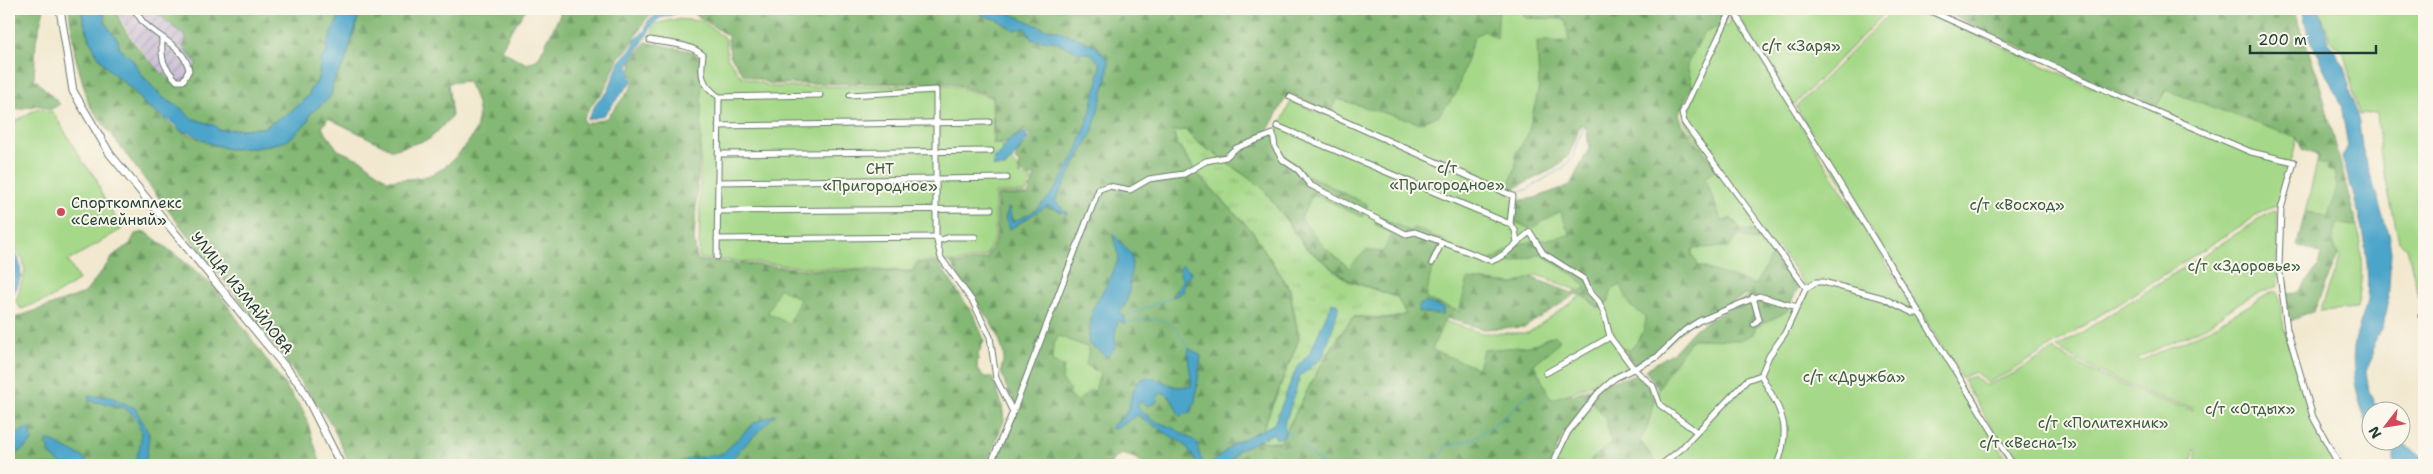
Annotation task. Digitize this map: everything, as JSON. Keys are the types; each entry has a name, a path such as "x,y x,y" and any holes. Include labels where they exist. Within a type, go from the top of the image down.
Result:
{"main road":[{"name":"УЛИЦА ИЗМАЙЛОВА","path":"60,9 73,91 84,112 110,154 301,386 342,465"}],"street":[{"path":"134,9 144,24 169,41 187,60 189,70 183,81 177,81 164,68 161,54 162,38"},
{"path":"1733,9 1682,113 1684,122 1806,288"},
{"path":"1733,9 2013,465"},
{"path":"1926,9 2108,91 2251,152 2294,162 2292,177 2281,209 2279,267 2287,329 2313,417 2339,465"},
{"path":"650,40 683,44 699,51 703,55 700,73 709,89 720,96 820,95"},
{"path":"850,95 936,90 934,152 936,238 941,258 973,302 990,337 996,378 1013,412"},
{"path":"717,256 720,96"},
{"path":"1290,97 1513,196 1510,224"},
{"path":"718,126 989,122"},
{"path":"1276,126 1510,224 1515,230 1517,242"},
{"path":"990,465 1013,412 1099,189 1109,186 1130,190 1149,179 1184,174 1206,161 1226,157 1236,148 1273,134 1275,147 1284,160 1298,170 1310,185 1406,234 1415,232 1492,261 1511,251 1517,242 1530,232 1542,253 1584,279 1604,313 1610,338 1634,370 1653,386 1660,405 1697,432"},
{"path":"718,154 991,151"},
{"path":"718,182 935,181 1007,178"},
{"path":"718,211 991,209"},
{"path":"717,239 936,238 941,240 950,237 976,236"},
{"path":"1432,263 1442,242"},
{"path":"1661,465 1697,432 1747,380 1761,375 1806,288 1816,282 1823,282 1883,298 1913,313 1919,313"},
{"path":"1552,465 1568,432 1598,393 1615,378 1657,357 1685,330 1752,297 1776,299 1797,307"},
{"path":"1752,297 1759,319 1754,324"},
{"path":"1546,373 1610,338"},
{"path":"1761,375 1786,428 1784,447 1777,465"}],"shaded area":[{"path":"116,9 157,9 162,17 187,38 183,47 197,63 181,89 161,74 131,37"}],"green space":[{"path":"9,9 44,9 36,40 34,78 60,104 50,110 38,105 9,111"},
{"path":"69,9 81,9 85,27 97,55 144,104 177,129 206,142 228,149 254,148 287,141 308,122 310,114 331,96 333,82 345,62 355,30 358,9 526,9 512,29 501,50 527,64 538,59 560,15 560,9 660,9 646,19 629,48 619,57 603,93 597,97 583,118 585,124 607,118 631,88 634,79 631,64 646,42 690,51 701,57 699,71 704,86 694,239 697,260 817,270 913,272 918,263 939,264 975,317 984,340 978,355 977,370 985,377 992,377 1002,404 1004,421 986,465 350,465 332,425 257,322 171,214 89,105 75,55","holes":["467,81 478,108 478,119 472,137 450,162 428,176 387,180 363,161 338,150 322,128 328,118 393,150 430,139 452,116 448,83"]},
{"path":"103,9 116,9 133,42 152,64 181,89 197,63 183,47 187,38 162,17 157,9 336,9 338,17 335,28 332,30 328,52 320,62 318,77 310,89 309,95 290,112 263,128 218,130 216,126 191,118 182,109 156,91 141,74 134,62 119,48 118,40 105,23"},
{"path":"687,9 1730,9 1723,25 1688,65 1692,87 1679,113 1682,123 1716,170 1706,178 1717,210 1731,218 1742,230 1760,232 1765,237 1730,247 1693,248 1692,255 1699,266 1710,271 1774,249 1799,287 1786,312 1756,327 1753,334 1740,340 1692,339 1658,389 1645,370 1674,352 1695,329 1749,296 1746,295 1689,324 1667,345 1634,366 1621,347 1609,301 1599,308 1582,295 1576,294 1525,327 1483,329 1446,318 1432,350 1478,367 1483,350 1530,346 1554,335 1561,340 1534,364 1551,399 1571,393 1572,395 1603,383 1637,375 1648,385 1656,403 1640,441 1657,465 1588,465 1591,460 1611,443 1594,404 1590,400 1565,430 1550,465 1143,465 1135,458 1122,454 1113,460 1110,465 994,465 1016,414 1016,403 1009,394 1001,372 1004,355 997,332 950,263 960,264 987,258 997,237 997,195 1028,195 1035,176 1020,174 1019,163 1015,160 1018,152 1032,138 1025,130 1004,144 994,143 993,96 950,83 772,84 743,74 730,55 728,36","holes":["1526,18 1565,19 1537,41 1539,87 1528,134 1515,155 1516,165 1507,192 1557,167 1569,155 1581,124 1587,129 1589,149 1570,185 1535,198 1515,201 1512,212 1514,221 1530,229 1505,252 1485,264 1515,262 1542,254 1585,287 1572,293 1530,277 1514,284 1468,279 1458,311 1431,272 1445,241 1415,228 1410,231 1379,217 1366,250 1348,268 1362,218 1368,205 1306,174 1281,152 1275,135 1267,132 1285,99 1291,94 1330,113 1337,99 1419,123 1438,116 1456,94 1474,37 1497,39","1185,130 1200,144 1263,188 1306,247 1348,280 1397,297 1406,314 1394,318 1354,317 1323,362 1280,443 1258,441 1299,339 1289,289 1252,231 1200,177 1177,144 1173,131"]},
{"name":"с/т «Пригородное»","path":"1499,9 1520,12 1526,18 1565,19 1569,41 1537,41 1539,87 1528,134 1515,155 1516,165 1507,192 1515,201 1512,212 1514,221 1530,229 1560,211 1570,235 1519,244 1486,263 1515,262 1542,254 1581,281 1586,287 1580,291 1537,275 1514,284 1468,279 1459,311 1426,299 1431,272 1445,241 1415,228 1410,231 1380,217 1375,224 1392,234 1383,252 1366,250 1349,268 1324,247 1301,218 1313,194 1362,217 1368,205 1306,174 1281,152 1275,135 1291,101 1323,115 1330,113 1337,99 1419,123 1438,116 1456,94 1474,37 1484,31 1497,38"},
{"name":"с/т «Заря»","path":"1734,9 1889,9 1794,105"},
{"name":"с/т «Восход»","path":"1894,9 1920,9 2090,87 2098,84 2156,108 2166,90 2297,138 2280,206 2272,206 2015,369 1987,383 1975,372 1961,378 1796,107"},
{"path":"1938,9 2293,9 2318,77 2357,227 2338,223 2334,248 2338,255 2314,311 2288,322 2286,294 2297,293 2318,267 2321,254 2297,245 2305,213 2328,216 2328,165 2317,163 2318,156 2302,149 2297,138 2166,90 2156,108 2098,84"},
{"path":"2319,9 2424,9 2424,319 2407,247 2399,241 2381,159 2377,113 2359,115 2344,53 2331,41"},
{"name":"СНТ «Пригородное»","path":"676,19 702,21 726,39 727,57 741,76 772,87 949,85 992,97 993,144 1002,145 1018,167 1020,176 1032,178 1026,193 995,193 995,237 986,256 960,262 917,262 912,271 818,268 699,258 702,72 704,53 684,42 653,39 651,36 655,24"},
{"name":"с/т «Дружба»","path":"1730,19 1736,19 2010,465 1779,465 1774,462 1773,465 1659,465 1640,441 1644,435 1659,388 1692,339 1740,340 1753,334 1756,327 1786,312 1790,306 1798,310 1808,289 1778,247 1774,250 1756,285 1699,266 1692,255 1693,248 1730,247 1739,235 1755,241 1765,237 1760,232 1742,230 1731,218 1722,221 1705,178 1716,170 1685,122 1684,113 1694,92 1687,65 1704,33 1723,25 1727,27"},
{"name":"Спорткомплекс «Семейный»","path":"38,108 47,112 53,112 83,162 96,178 101,193 122,229 68,261 79,280 51,298 21,309 16,301 25,271 23,259 9,241 9,125"},
{"path":"1185,130 1200,144 1263,188 1306,248 1348,281 1397,297 1406,314 1387,318 1353,317 1323,362 1280,442 1258,441 1299,339 1290,289 1252,231 1200,176 1177,143 1173,131"},
{"path":"2317,163 2328,165 2327,170 2334,172 2337,187 2328,216 2305,213"},
{"path":"2274,210 2277,211 2278,286 2245,299 2203,328 2137,358 2140,361 2203,332 2272,292 2278,292 2284,329 2311,417 2336,465 2195,465 2196,452 2194,449 2191,465 2015,465 1963,380 1974,376 1985,386 2015,373 2053,350 2121,384 2157,398 2193,410 2193,408 2157,397 2123,383 2089,367 2057,348"},
{"path":"2337,223 2357,227 2362,267 2357,308 2320,311 2340,258 2333,240"},
{"path":"146,232 215,288 304,412 321,465 9,465 9,320 85,293 115,254 130,244 135,234"},
{"path":"1621,285 1630,306 1646,317 1644,327 1637,342 1630,350 1621,348 1626,368 1571,393 1551,399 1534,364 1555,347 1560,340 1554,335 1530,346 1483,350 1478,368 1432,350 1444,321 1482,333 1528,333 1582,295 1599,308 1609,301 1611,291"},
{"path":"779,288 800,299 789,324 768,313"},
{"path":"1059,336 1089,348 1086,365 1100,373 1095,391 1091,390 1077,402 1069,396 1069,388 1062,380 1064,366 1052,362 1053,345"},
{"path":"1594,404 1606,418 1611,443 1591,460 1588,465 1554,465 1569,432"}],"water":[{"path":"81,9 103,9 105,23 118,40 119,48 132,59 141,74 156,91 182,109 191,118 216,126 218,130 263,128 290,112 309,95 310,89 316,82 319,75 321,58 328,52 326,49 332,30 338,21 336,9 358,9 359,15 345,62 333,82 331,96 310,114 308,122 287,141 254,148 228,149 206,142 189,132 182,132 144,104 132,89 103,63 89,37"},
{"path":"681,9 678,13 660,18 654,23 628,66 632,81 604,115 587,120 598,100 607,93 619,63 645,30 648,21 661,12 664,14"},
{"path":"982,9 1000,9 1045,29 1057,30 1096,46 1109,61 1107,78 1092,133 1055,201 1068,214 1047,206 1010,229 1005,218 1009,207 1012,222 1033,212 1051,195 1062,179 1072,161 1088,120 1098,81 1100,64 1092,54 1078,52 1053,41 1032,40 1025,28 1014,30 998,20 982,15"},
{"path":"2302,9 2319,9 2329,42 2344,67 2359,123 2362,147 2388,233 2391,252 2388,304 2383,327 2374,341 2373,356 2366,371 2369,391 2374,402 2360,403 2355,378 2354,347 2367,299 2368,281 2365,244 2342,157 2348,146 2341,105 2308,35"},
{"path":"1025,132 1029,139 1008,164 1005,167 994,167 993,158 1002,153 1003,147 1011,139"},
{"path":"1112,233 1132,255 1132,262 1126,304 1119,312 1123,316 1125,324 1118,320 1115,333 1116,346 1107,357 1088,343 1092,310 1111,277 1119,258"},
{"path":"9,244 18,257 21,272 18,286 9,299"},
{"path":"1182,265 1191,271 1191,275 1185,280 1183,292 1173,297 1182,281 1179,269"},
{"path":"1332,302 1338,304 1338,308 1323,357 1300,376 1285,420 1284,436 1276,439 1273,434 1238,450 1228,465 1199,465 1185,445 1137,415 1116,429 1110,428 1126,414 1133,390 1139,381 1149,377 1177,387 1191,386 1189,348 1201,356 1195,402 1190,413 1180,416 1171,399 1165,393 1159,394 1156,403 1147,406 1140,401 1137,407 1152,420 1173,428 1198,443 1202,460 1207,464 1213,462 1233,444 1274,424 1297,367 1310,353"},
{"path":"1425,302 1443,308 1443,315 1418,312 1419,305"},
{"path":"88,396 110,397 135,408 149,434 147,455 142,465 133,465 141,437 141,430 135,417 121,407 89,401"},
{"path":"776,414 725,465 673,465 688,459 722,454 754,423"},
{"path":"25,429 31,429 32,442 9,460 9,438"},
{"path":"49,440 83,457 91,465 62,465 49,454 49,447 46,443"},
{"path":"2410,449 2424,458 2424,465 2394,465 2394,452 2410,452"}],"waterway":[{"path":"1659,95 1662,92"},
{"path":"1518,191 1526,190 1564,167 1573,157 1577,142 1586,124"},
{"path":"1124,317 1173,297"},
{"path":"1125,323 1149,319 1163,320 1175,328 1189,348"},
{"path":"1418,465 1441,455 1446,446 1473,439 1512,411 1531,390"},
{"path":"1284,427 1292,438"},
{"path":"1299,444 1323,465"}],"place":[{"name":"Спорткомплекс «Семейный»","path":"61,212"}],"park label":[{"name":"с/т «Здоровье»","path":"2244,266"},
{"name":"с/т «Отдых»","path":"2250,409"},
{"name":"с/т «Политехник»","path":"2103,423"},
{"name":"с/т «Весна-1»","path":"2028,443"}]}
